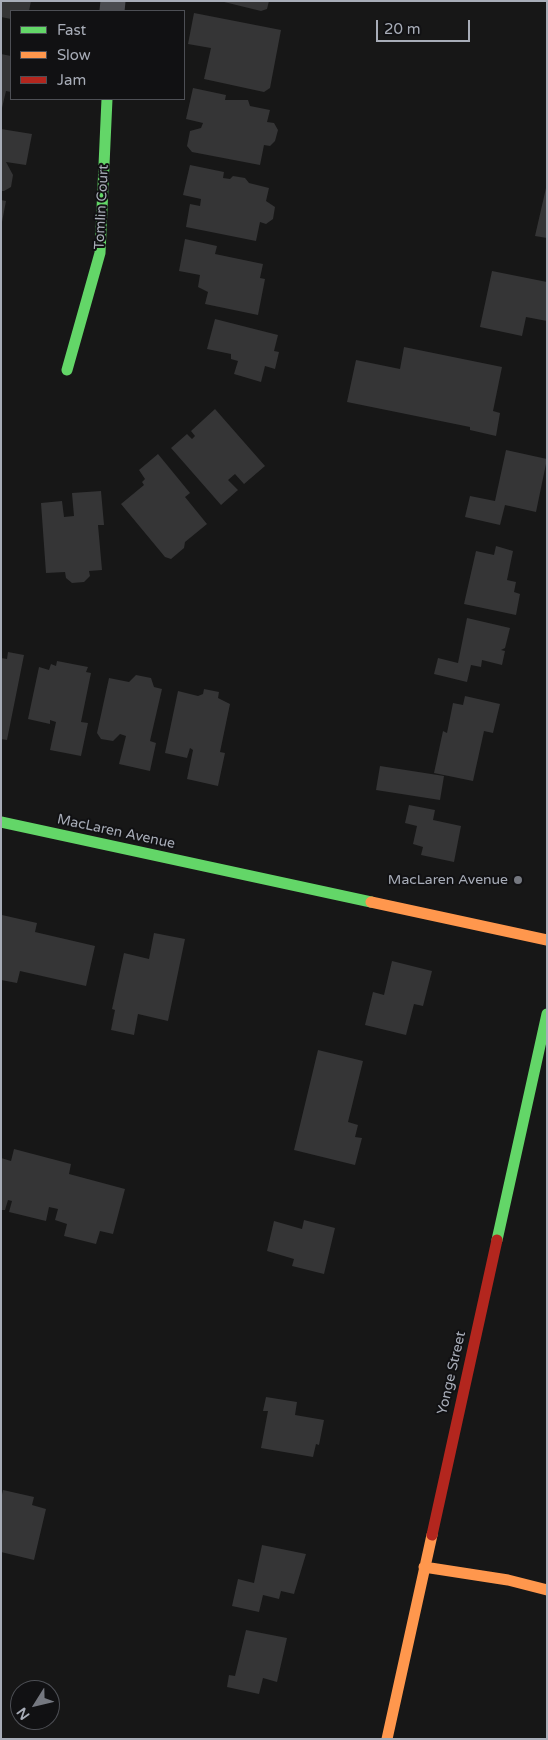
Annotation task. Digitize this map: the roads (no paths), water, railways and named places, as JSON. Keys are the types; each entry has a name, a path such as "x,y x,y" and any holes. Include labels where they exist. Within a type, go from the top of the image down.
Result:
{"street":[{"name":"Tomlin Court","path":"67,370 100,253 107,100"},
{"name":"MacLaren Avenue","path":"1,822 547,940"},
{"name":"Yonge Street","path":"387,1739 547,1014"},
{"path":"424,1567 508,1580 547,1590"}],"place":[{"name":"MacLaren Avenue","path":"518,880"}]}
